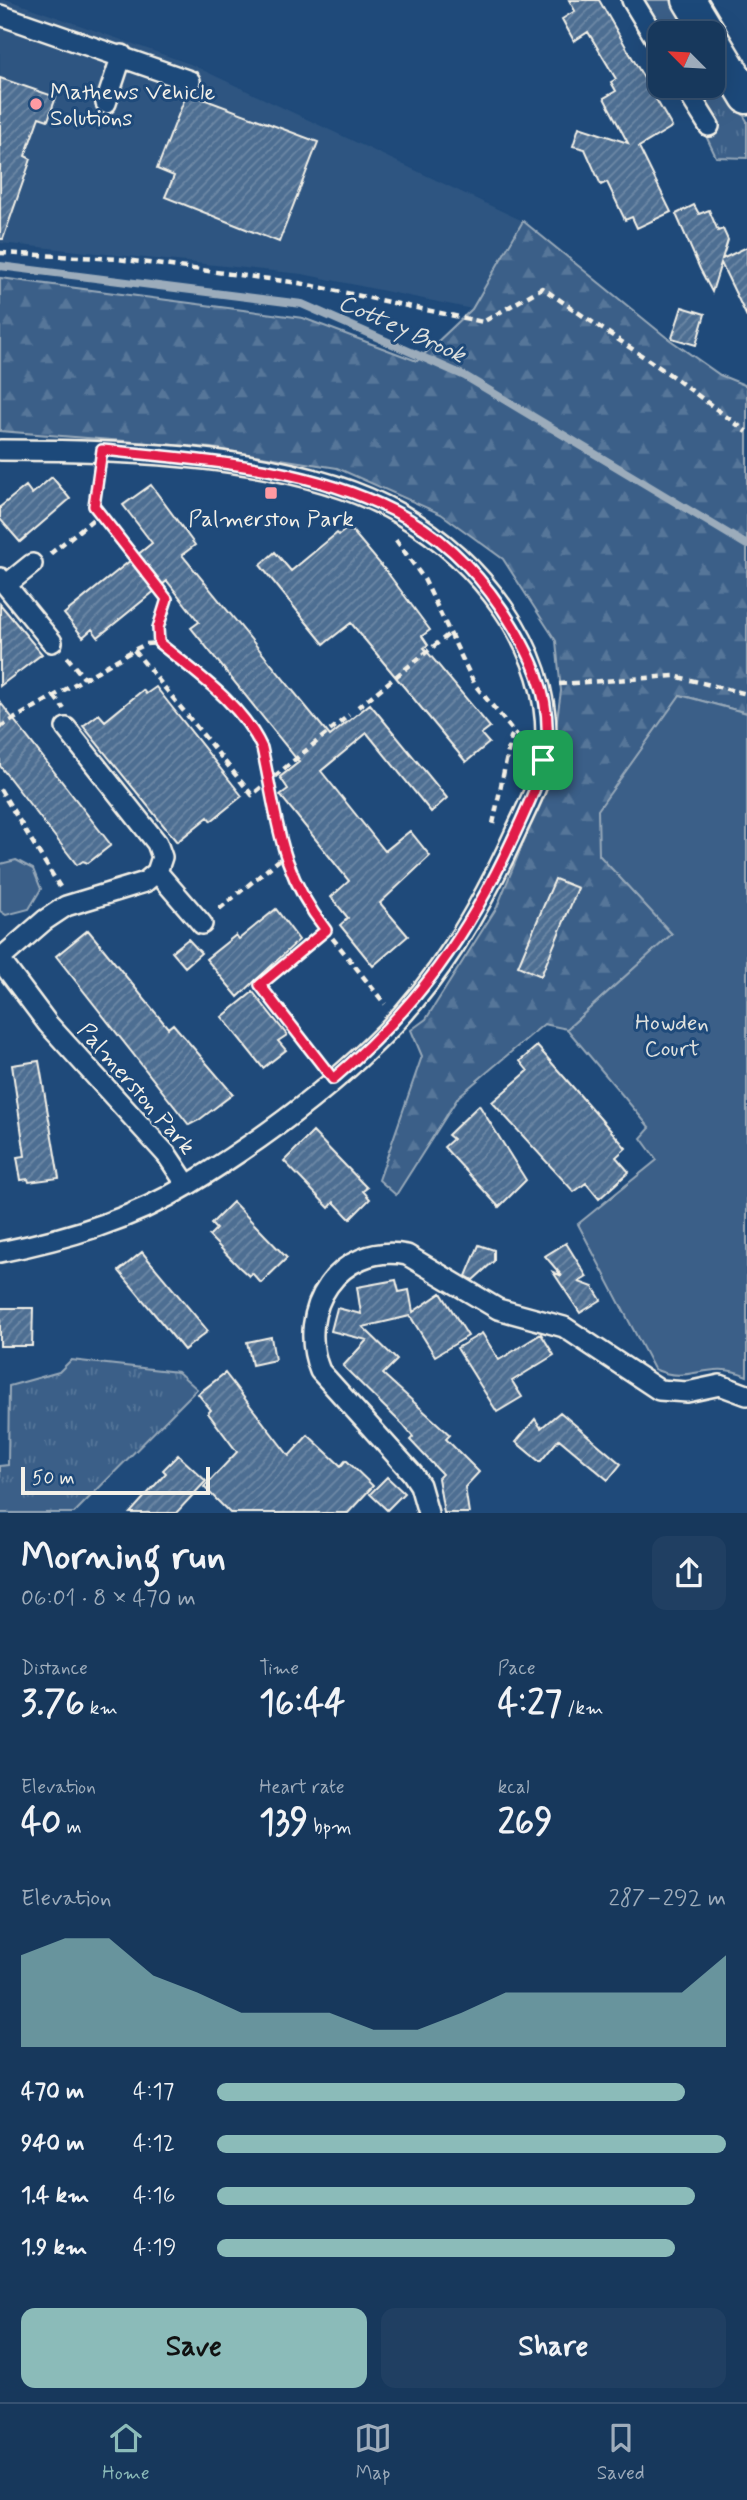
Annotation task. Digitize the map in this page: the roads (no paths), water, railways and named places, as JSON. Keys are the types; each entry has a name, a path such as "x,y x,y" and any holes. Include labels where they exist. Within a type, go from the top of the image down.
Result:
{"main road":[{"path":"689,0 702,21"},
{"path":"725,61 747,97"}],"street":[{"path":"632,0 648,26"},
{"path":"0,15 122,55 190,81"},
{"path":"106,103 122,55"},
{"path":"692,98 709,126"},
{"name":"Palmerston Park","path":"0,450 102,450 208,461 310,477 390,509 430,533 485,585 527,649 541,685 547,745 538,783 489,889 442,965 372,1047 333,1079 187,1185 113,1222 62,1238 1,1252"},
{"path":"32,564 3,582 52,642"},
{"path":"0,959 45,919 70,905 145,882 157,872 162,857 157,843 66,729"},
{"path":"157,872 202,924"},
{"name":"Palmerston Park","path":"0,959 48,1024 167,1155 187,1185"},
{"path":"428,1513 420,1485 412,1473 320,1371 313,1354 313,1317 319,1299 334,1281 361,1259 390,1252 407,1255 498,1309 564,1327 659,1390 687,1392 720,1385 747,1395"}],"waterway":[{"name":"Cottey Brook","path":"0,266 302,304 465,376 747,545"}],"place":[{"name":"Mathews Vehicle Solutions","path":"36,104"},
{"name":"Palmerston Park","path":"271,493"}],"park label":[{"name":"Howden Court","path":"672,1035"}]}
